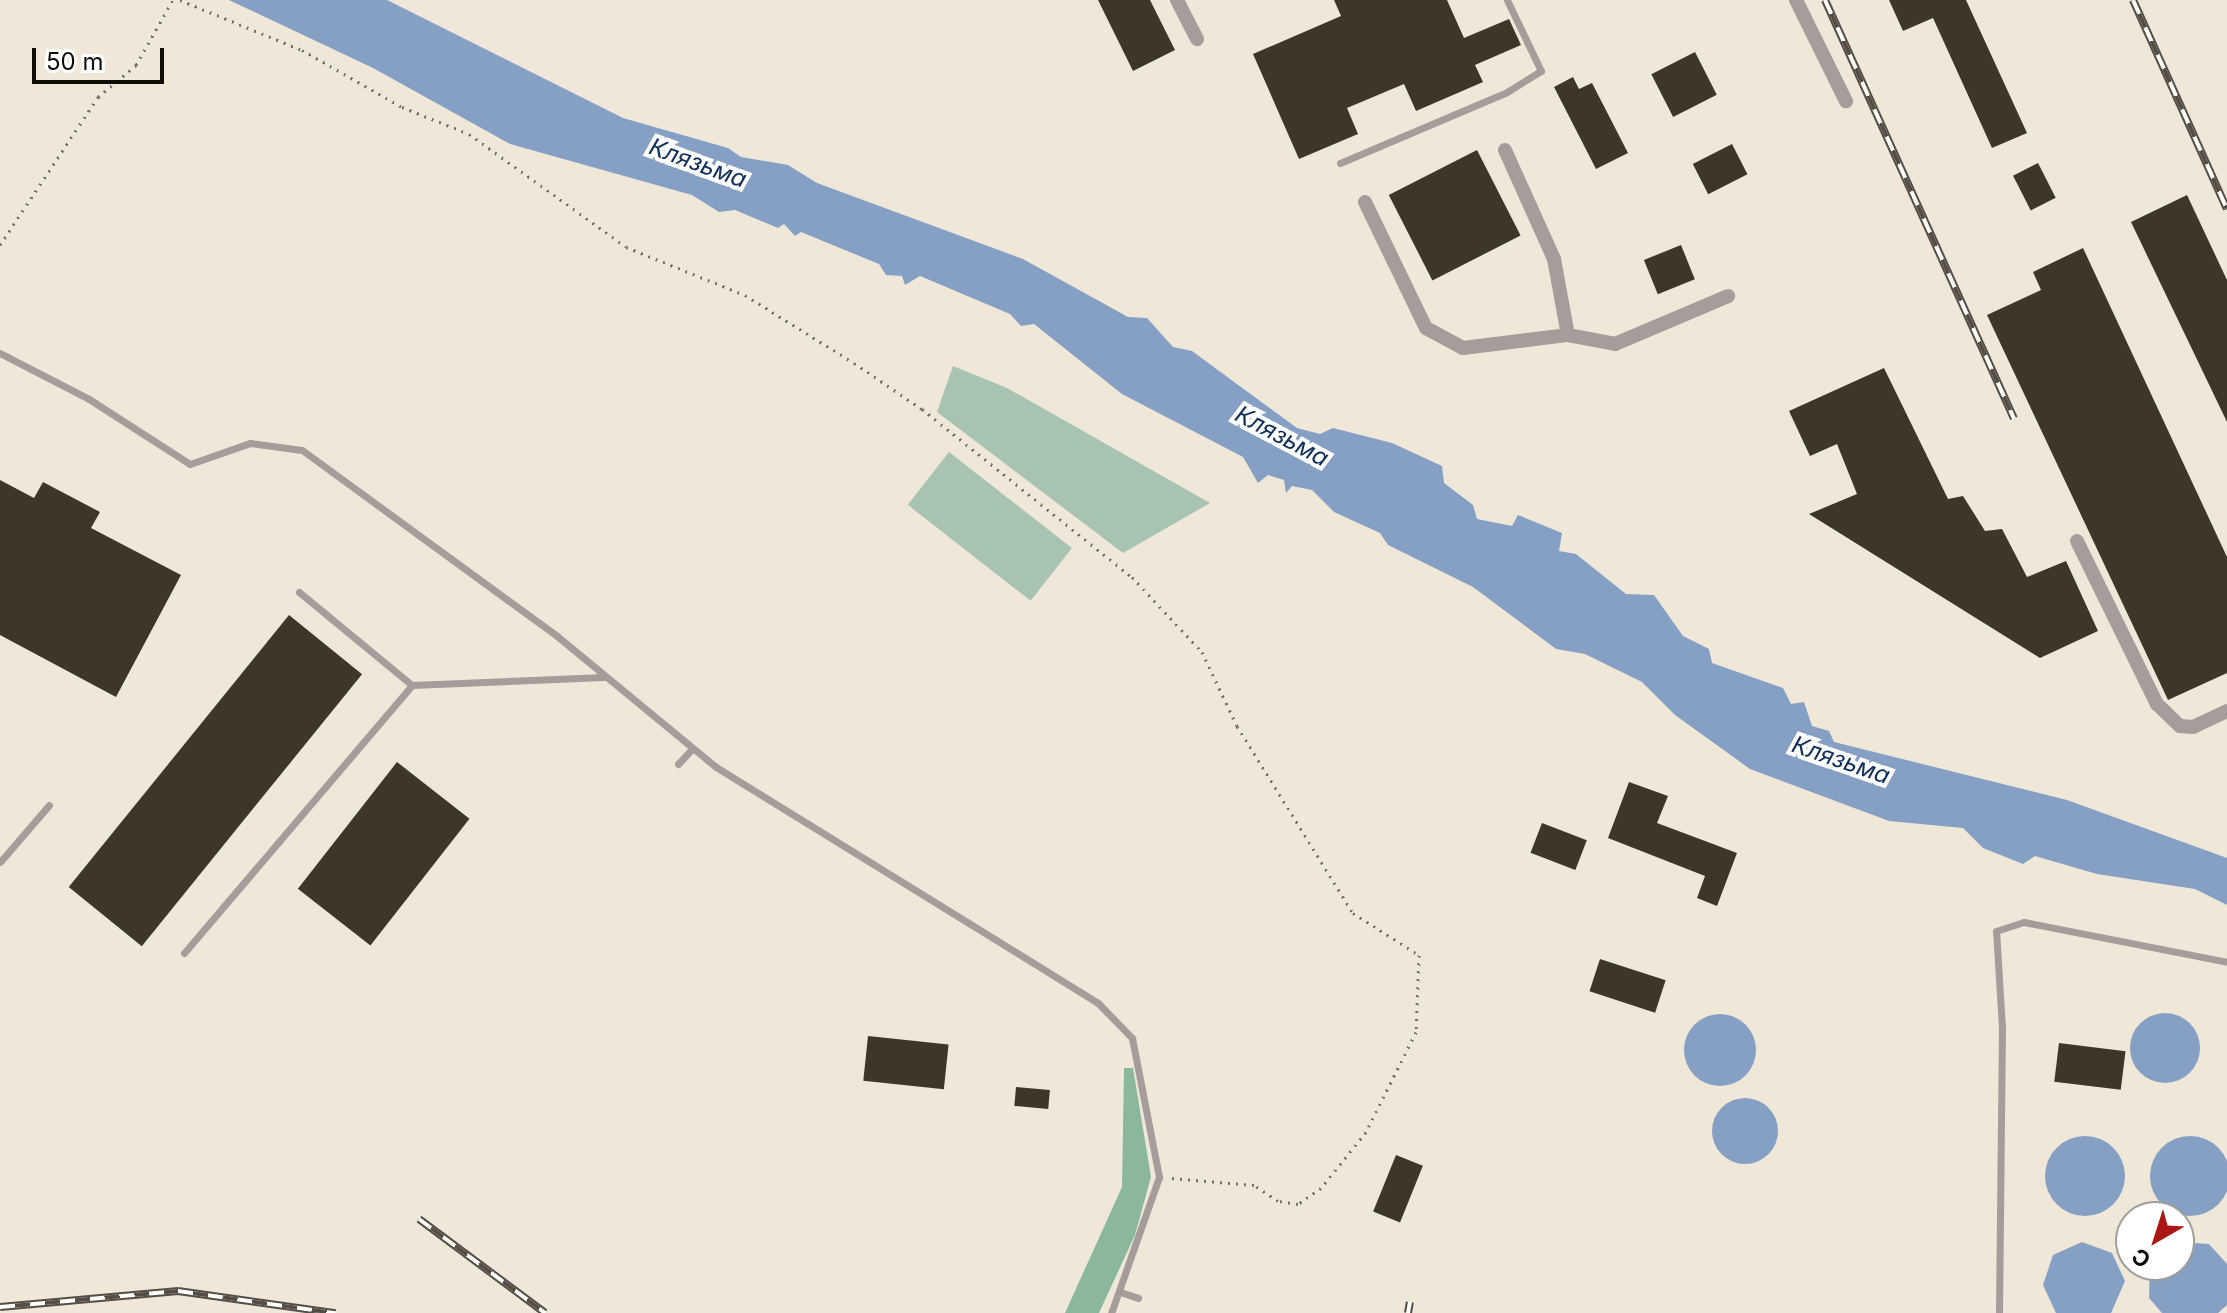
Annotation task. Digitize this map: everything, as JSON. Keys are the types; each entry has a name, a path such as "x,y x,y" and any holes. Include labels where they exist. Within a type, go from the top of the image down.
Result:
{"street":[{"path":"1177,0 1197,39"},
{"path":"1796,0 1846,101"},
{"path":"1505,150 1554,259 1568,335"},
{"path":"1365,202 1426,328 1463,348 1568,335 1615,344 1728,296"},
{"path":"2077,541 2162,711 2180,726 2193,727 2227,711"}],"lane":[{"path":"1340,163 1507,92 1541,71 1507,0"},
{"path":"0,353 89,399 190,464 250,443 302,450 557,636 692,749 1098,1003 1132,1038 1159,1177 1111,1313"},
{"path":"299,592 412,685 604,677"},
{"path":"184,953 412,685"},
{"path":"678,764 692,749"},
{"path":"0,862 49,805"},
{"path":"1999,1313 2002,1028 1996,931 2024,922 2227,962"},
{"path":"1120,1292 1138,1298"}],"path":[{"path":"0,245 98,97 136,65 173,0"},
{"path":"180,0 302,50 402,107 469,134 626,247 745,295 854,363 922,409 1132,577 1202,652 1237,726 1353,913 1419,955 1416,1032 1366,1132 1321,1188 1298,1204 1278,1201 1254,1185 1159,1177"}],"green space":[{"path":"953,366 1007,388 1210,503 1123,553 937,412"},
{"path":"949,452 1072,548 1031,601 908,505"},
{"path":"1124,1068 1133,1068 1151,1177 1135,1235 1099,1313 1065,1313 1122,1187"}],"water":[{"name":"Клязьма","path":"229,0 387,0 623,118 728,148 741,157 788,165 817,183 1023,259 1128,317 1147,318 1173,347 1192,351 1297,428 1320,434 1333,428 1392,443 1442,466 1444,483 1473,505 1477,519 1512,526 1518,515 1562,533 1559,551 1576,554 1626,594 1654,595 1683,636 1709,649 1712,663 1783,688 1791,704 1804,702 1812,726 1829,731 1834,742 2067,800 2227,858 2227,905 2195,889 2097,874 2035,856 2023,864 1983,848 1963,828 1889,821 1750,769 1675,715 1642,682 1585,654 1556,649 1473,587 1388,545 1380,533 1334,512 1312,490 1292,486 1286,493 1284,480 1268,475 1258,483 1243,457 1122,394 1034,324 1021,326 1010,314 920,276 905,285 902,276 886,275 879,264 801,232 795,236 784,224 778,228 735,210 719,212 692,195 510,144 373,68"},
{"path":"2165,1013 2190,1023 2200,1048 2190,1073 2165,1083 2140,1073 2130,1048 2140,1023"},
{"path":"1720,1014 1740,1020 1750,1030 1756,1050 1750,1070 1740,1080 1720,1086 1700,1080 1690,1070 1684,1050 1690,1030 1700,1020"},
{"path":"1745,1098 1758,1100 1768,1108 1776,1118 1776,1144 1768,1154 1758,1162 1745,1164 1732,1162 1722,1154 1714,1144 1712,1131 1714,1118 1722,1108 1732,1100"},
{"path":"2077,1136 2093,1136 2107,1142 2119,1154 2125,1168 2125,1184 2119,1198 2107,1210 2093,1216 2077,1216 2063,1210 2051,1198 2045,1184 2045,1168 2051,1154 2063,1142"},
{"path":"2182,1136 2198,1136 2212,1142 2224,1154 2230,1168 2230,1184 2224,1198 2212,1210 2198,1216 2195,1216 2195,1201 2158,1201 2150,1184 2150,1168 2156,1154 2168,1142"},
{"path":"2082,1242 2112,1253 2115,1281 2125,1281 2111,1313 2056,1313 2043,1285 2053,1255"},
{"path":"2195,1243 2209,1244 2227,1264 2227,1305 2218,1313 2162,1313 2149,1298 2150,1281 2195,1281"}],"building":[{"path":"1098,0 1150,0 1175,50 1133,71"},
{"path":"1334,0 1447,0 1464,38 1509,19 1521,45 1475,65 1483,82 1416,111 1404,84 1347,108 1358,134 1299,159 1253,54 1341,16"},
{"path":"1889,0 1966,0 2027,133 1992,148 1933,18 1903,31"},
{"path":"1695,52 1717,95 1673,117 1651,74"},
{"path":"1573,77 1579,89 1592,83 1628,153 1596,169 1554,87"},
{"path":"1732,144 1747,174 1708,194 1693,164"},
{"path":"1477,150 1521,236 1432,280 1389,195"},
{"path":"2038,163 2056,198 2031,210 2013,176"},
{"path":"2187,195 2227,280 2227,422 2131,222"},
{"path":"1681,245 1695,279 1658,294 1644,260"},
{"path":"2083,248 2227,557 2227,673 2168,700 1987,315 2041,290 2033,272"},
{"path":"1884,368 1948,499 1963,496 1985,531 2002,529 2027,577 2066,561 2098,631 2040,658 1809,514 1857,494 1837,444 1810,456 1789,411"},
{"path":"0,480 34,498 43,482 100,512 91,528 181,575 116,697 0,635"},
{"path":"289,615 362,674 142,946 69,887"},
{"path":"397,762 469,819 370,946 298,889"},
{"path":"1629,782 1668,796 1657,823 1737,853 1717,906 1697,898 1705,876 1608,838"},
{"path":"1542,823 1587,840 1575,870 1531,853"},
{"path":"1600,959 1666,980 1655,1013 1589,991"},
{"path":"868,1036 949,1044 944,1089 863,1081"},
{"path":"2059,1043 2126,1051 2121,1090 2054,1082"},
{"path":"1016,1087 1050,1090 1048,1109 1014,1106"},
{"path":"1396,1155 1423,1166 1400,1222 1373,1212"}],"railway":[{"path":"1825,0 2014,418"},
{"path":"2133,0 2227,209"},
{"path":"419,1219 545,1313"},
{"path":"0,1307 178,1291 335,1313"},
{"path":"1408,1313 1410,1302"}]}
